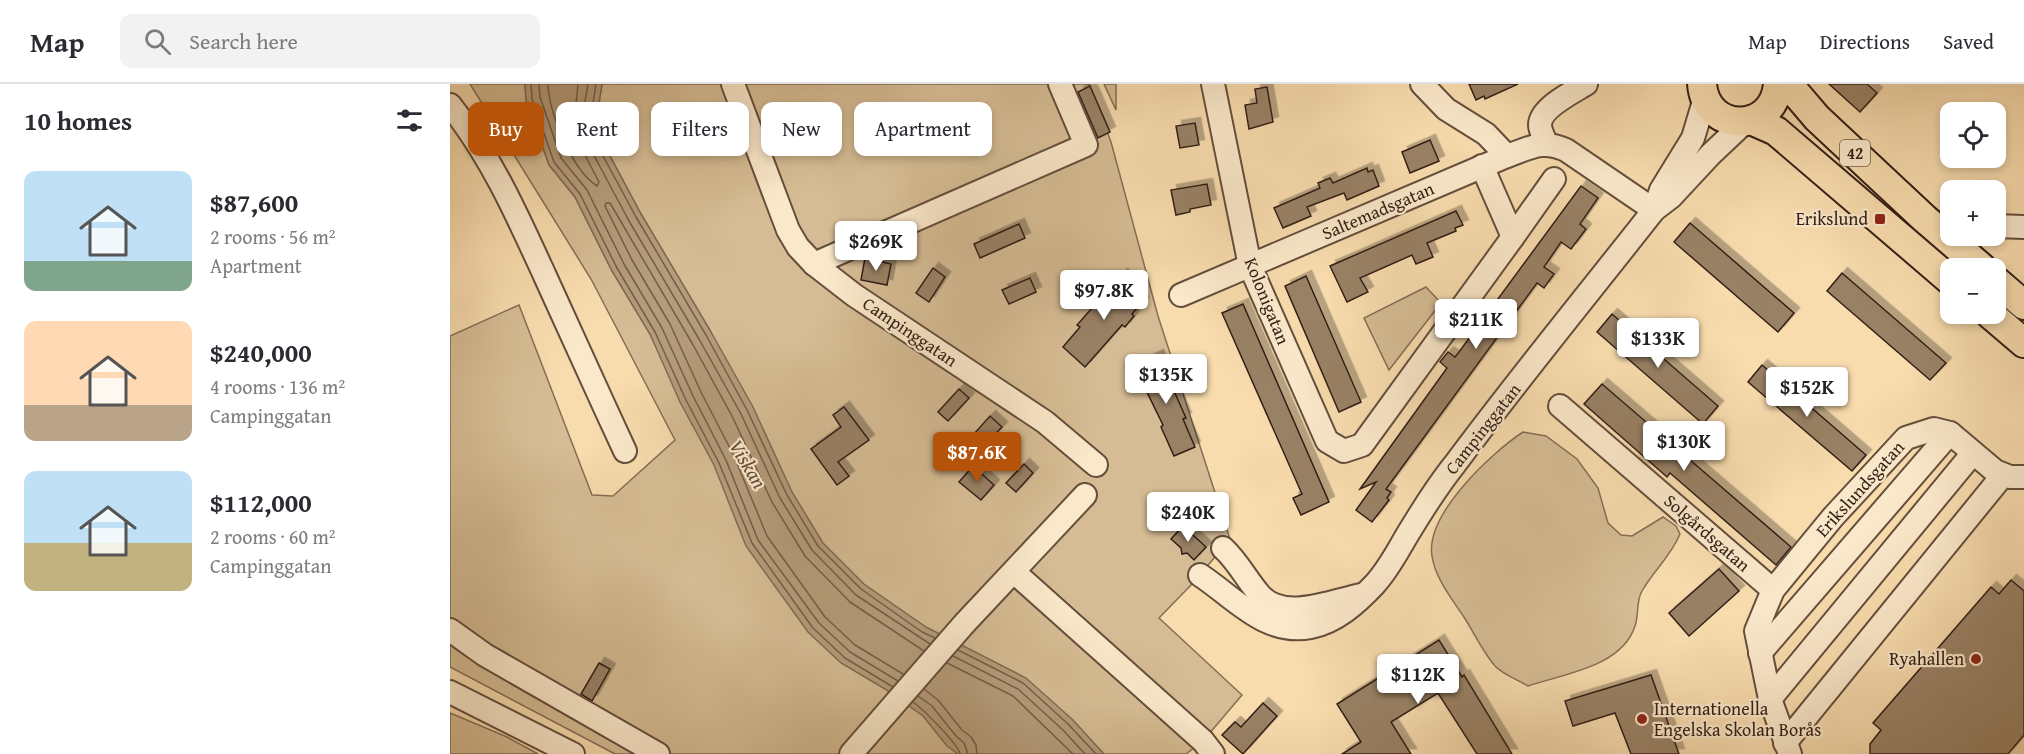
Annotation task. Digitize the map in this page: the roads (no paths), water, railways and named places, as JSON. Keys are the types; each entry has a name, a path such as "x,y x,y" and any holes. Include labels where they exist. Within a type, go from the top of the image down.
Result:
{"main road":[{"path":"1749,121 1770,107 1776,96 1778,84"},
{"name":"42","path":"1788,84 1817,118 1937,221 1972,258"},
{"name":"42","path":"1704,91 1712,109 1720,116 1730,120 1749,121 1776,131 1940,270"},
{"path":"2006,289 2024,305"},
{"path":"2002,324 2024,343"}],"street":[{"name":"Campinggatan","path":"733,84 788,230 798,247 814,264 854,295 1045,422 1096,465"},
{"path":"814,264 1086,145 1059,84"},
{"name":"Kolonigatan","path":"1213,84 1250,266 1327,441 1344,451 1362,445 1513,237"},
{"path":"1422,84 1446,110 1486,134 1507,156"},
{"path":"1586,84 1545,112 1540,125 1546,143 1566,150 1654,210"},
{"name":"Campinggatan","path":"1654,210 1661,190 1693,138 1704,91"},
{"path":"450,105 464,121 492,166 625,451"},
{"name":"Campinggatan","path":"1200,575 1222,589 1254,616 1283,627 1311,627 1327,622 1348,610 1389,567 1453,465 1654,210 1671,197 1711,154 1749,121"},
{"name":"Saltemadsgatan","path":"1181,295 1482,166 1546,143"},
{"path":"1482,166 1513,237"},
{"path":"1513,237 1554,179"},
{"path":"2006,226 2024,227"},
{"name":"Solgårdsgatan","path":"1560,406 1773,590"},
{"name":"Erikslundsgatan","path":"1787,748 1770,699 1756,631 1773,590 1833,517 1906,438 1934,429 1950,433"},
{"path":"1760,652 1950,433 1973,453 2013,476 1787,748"},
{"path":"1770,699 1973,453"},
{"path":"851,754 963,624 1085,495"},
{"path":"1223,548 1236,560 1262,597 1282,608 1313,607 1362,595"},
{"path":"1014,572 1203,741 1214,754"},
{"path":"450,630 485,655 658,754"},
{"path":"450,692 573,754"}],"water":[{"name":"Viskan","path":"525,84 602,84 599,102 556,102 556,156 610,156 753,407 792,492 823,543 864,584 926,627 1026,678 1073,720 1104,754 958,754 947,746 923,716 885,689 841,663 808,632 746,546 714,465 680,402 650,334 612,271 575,197 549,165 544,151 544,102 527,102"}],"place":[{"name":"Erikslund","path":"1880,219"},
{"name":"Ryahallen","path":"1976,659"},
{"name":"Internationella Engelska Skolan Borås","path":"1642,719"}]}
